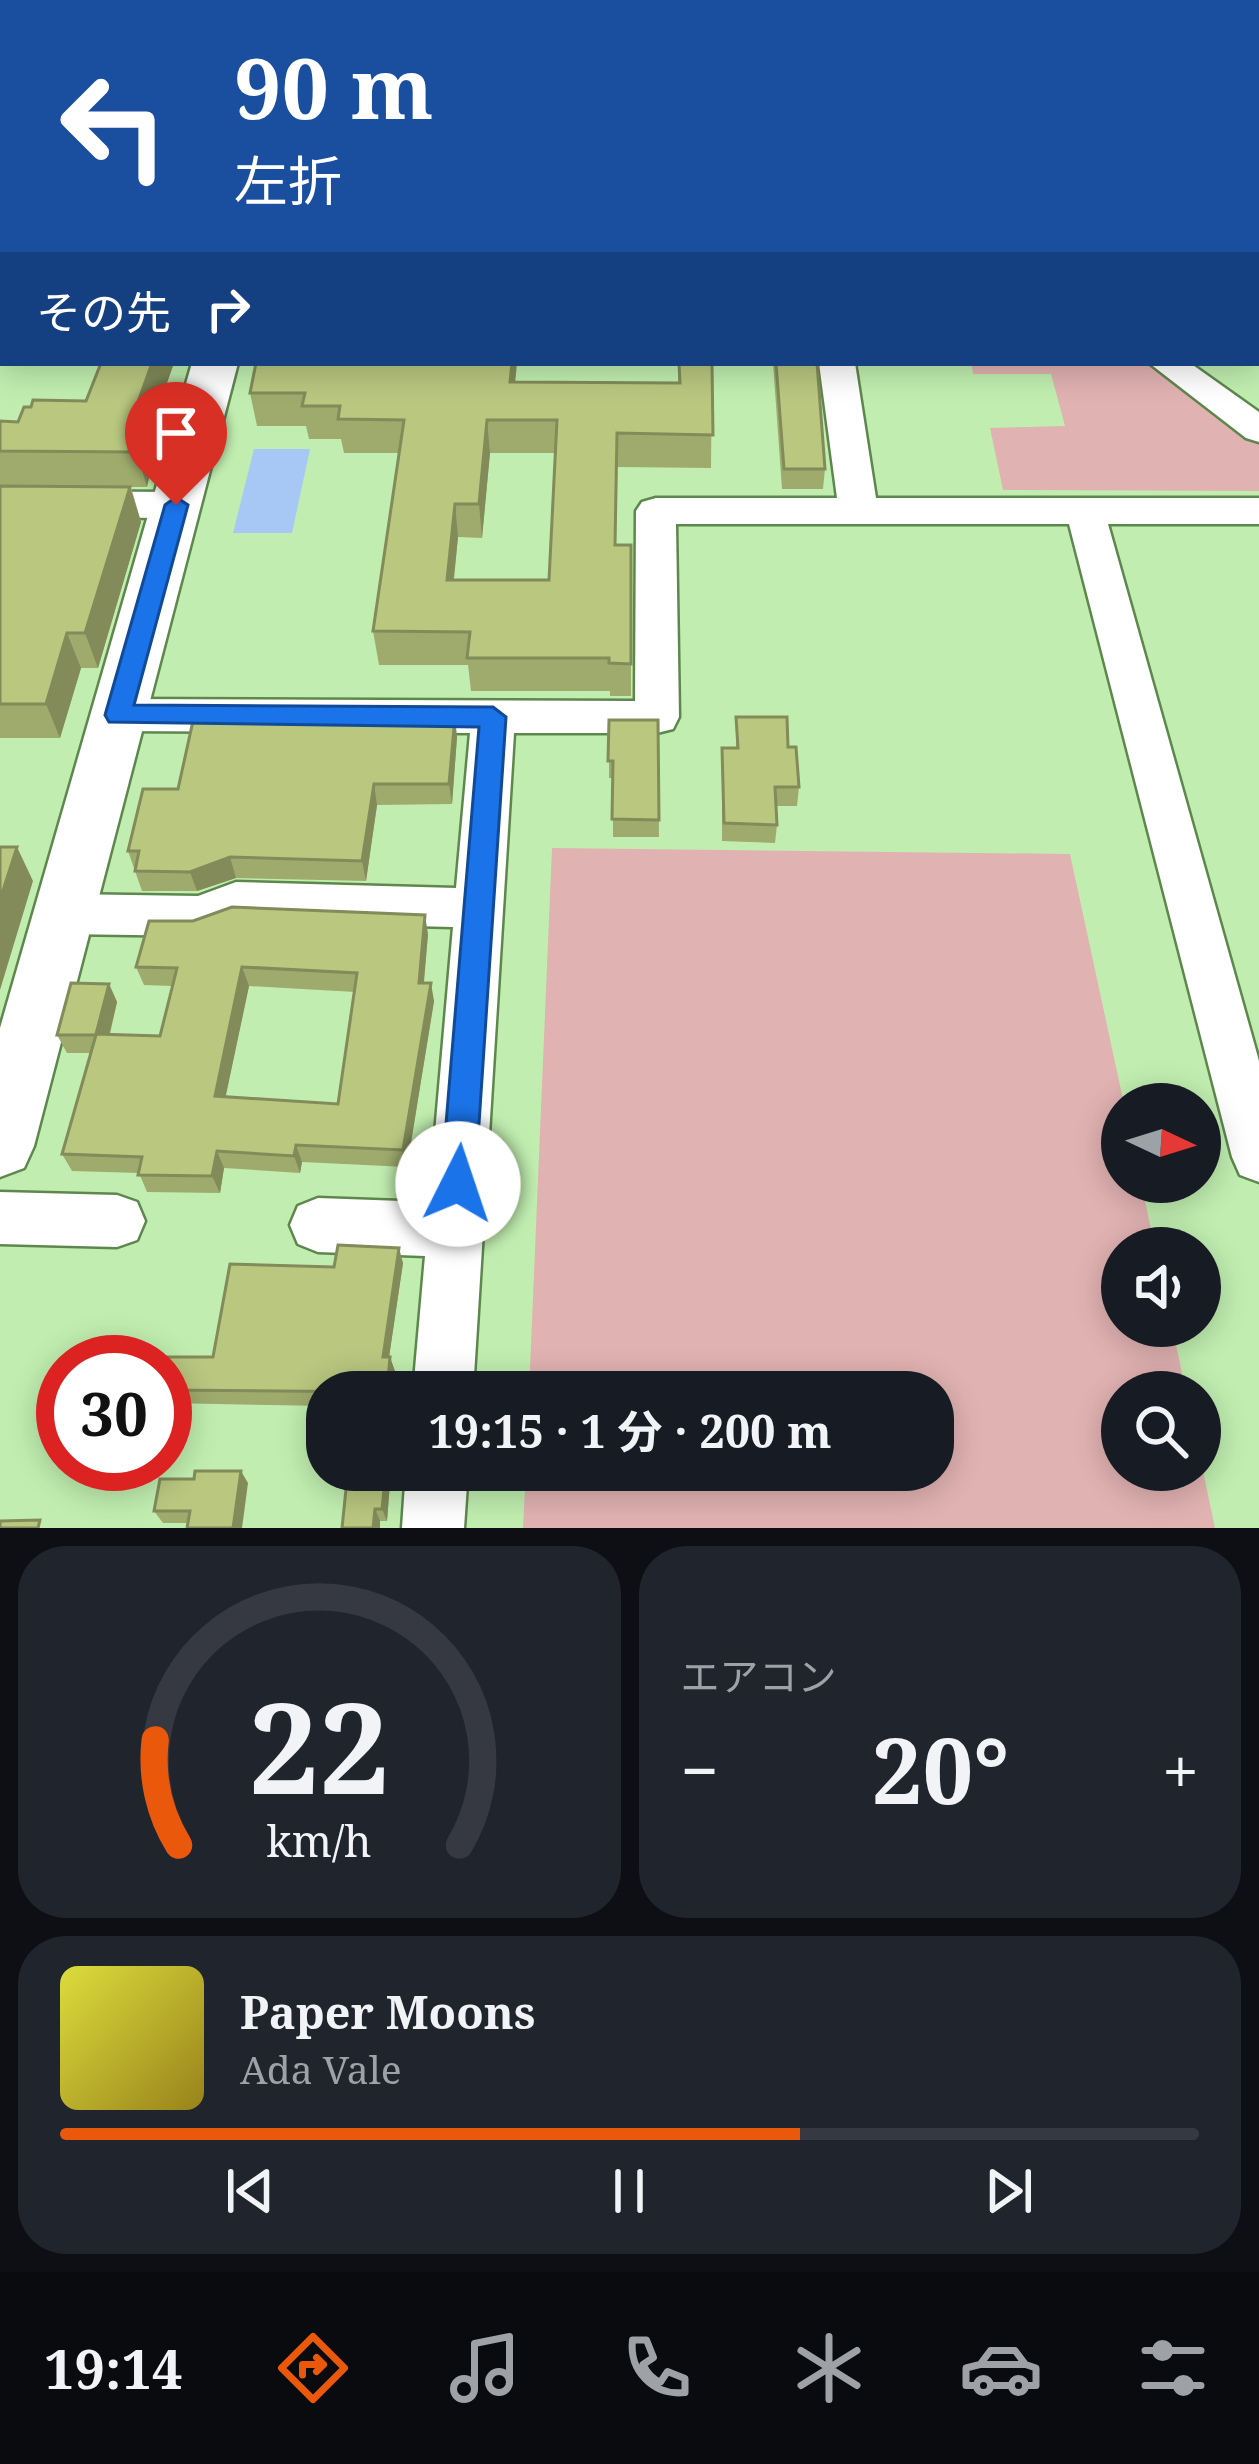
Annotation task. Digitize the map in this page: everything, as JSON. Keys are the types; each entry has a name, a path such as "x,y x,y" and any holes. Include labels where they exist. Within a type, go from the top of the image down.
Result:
{"street":[{"path":"0,1146 213,366"},
{"path":"837,366 858,511"},
{"path":"1171,366 1259,430"},
{"path":"0,504 176,505"},
{"path":"118,715 657,717 656,511 1259,511"},
{"path":"1085,512 1259,1157"},
{"path":"445,1371 493,717"},
{"path":"64,914 200,916 236,902 478,908"},
{"path":"0,1218 117,1221"},
{"path":"318,1226 455,1230"},
{"path":"433,1528 436,1491"}],"shaded area":[{"path":"972,366 1163,366 1259,439 1259,491 1003,490 990,428 1065,426 1051,374 973,374"},
{"path":"552,848 1070,854 1119,1083 1101,1083 1101,1203 1145,1203 1151,1227 1101,1227 1101,1347 1176,1347 1182,1371 1101,1371 1101,1491 1207,1491 1215,1528 523,1528 525,1491 954,1491 954,1371 530,1371"}],"water":[{"path":"254,449 310,449 292,533 233,533"}],"building":[{"path":"100,366 151,366 138,402 148,402 137,452 0,451 0,421 18,422 33,400 86,401"},
{"path":"255,366 512,366 510,382 680,383 679,366 712,366 713,435 617,433 615,545 631,545 631,664 609,663 609,658 467,658 470,632 373,631 404,420 338,419 340,406 302,406 305,393 250,393","holes":["487,420 557,420 549,580 447,580 455,504 479,504"]},
{"path":"776,366 817,366 825,469 784,469"},
{"path":"0,486 130,487 85,633 67,633 46,704 0,704"},
{"path":"455,717 449,784 374,784 362,861 230,857 190,872 135,871 139,851 128,851 143,789 178,789 193,721"},
{"path":"736,717 787,717 788,747 796,747 799,787 775,787 777,825 724,823 722,748 738,748"},
{"path":"609,720 658,720 659,820 612,819"},
{"path":"0,847 17,847 0,900"},
{"path":"232,907 425,915 419,983 431,983 403,1150 296,1145 294,1156 217,1151 212,1176 138,1175 142,1157 62,1154 96,1035 57,1035 71,983 109,984 96,1034 160,1036 177,968 136,967 149,921 193,921","holes":["242,967 357,973 338,1104 215,1096"]},
{"path":"338,1245 399,1248 383,1357 390,1357 389,1371 306,1371 306,1391 192,1390 192,1357 213,1357 230,1264 334,1267"},
{"path":"195,1471 241,1471 233,1528 187,1528 190,1511 154,1511 158,1491 192,1491"},
{"path":"346,1491 384,1491 373,1528 342,1528"},
{"path":"40,1520 38,1528 0,1528 0,1521"}],"route":[{"path":"176,505 118,715 493,717 458,1184"}]}
